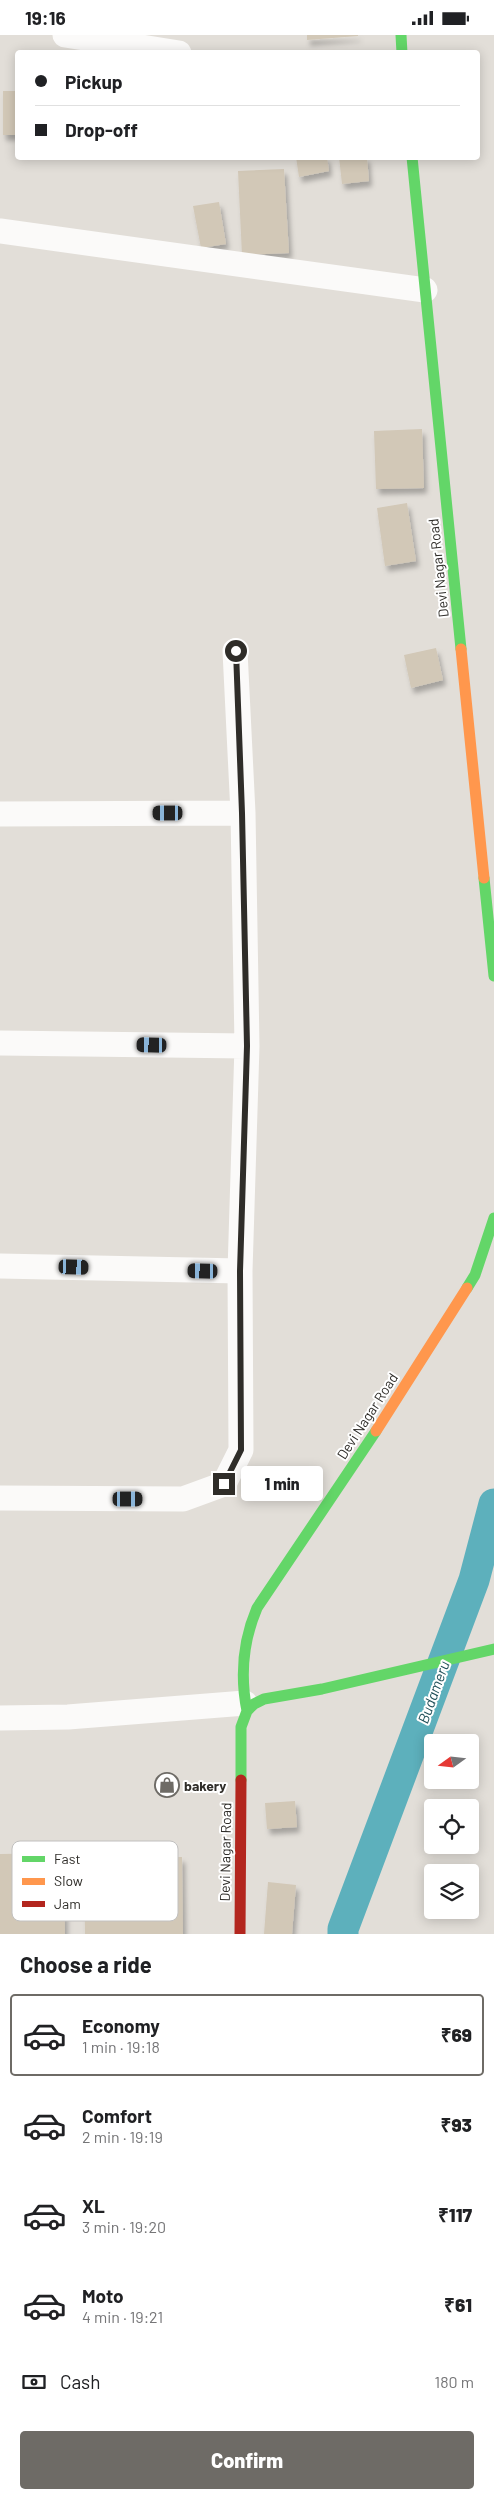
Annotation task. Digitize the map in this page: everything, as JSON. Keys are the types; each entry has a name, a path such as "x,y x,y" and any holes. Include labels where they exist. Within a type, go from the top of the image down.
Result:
{"street":[{"path":"65,35 160,50"},
{"path":"401,35 402,50"},
{"name":"Devi Nagar Road","path":"412,160 494,976"},
{"path":"0,231 426,290"},
{"path":"0,1498 183,1499 224,1484 241,1450 240,1271 247,1046 236,651"},
{"path":"0,814 242,813"},
{"path":"0,1043 247,1046"},
{"name":"Devi Nagar Road","path":"240,1934 241,1727 248,1706 248,1631 257,1608 397,1399 475,1275 494,1218"},
{"path":"0,1266 240,1271"},
{"path":"0,1718 68,1717 248,1706 264,1699 322,1689 494,1649"}],"building":[{"path":"307,35 358,35 358,36 307,40"},
{"path":"3,91 15,91 15,135 3,135"},
{"path":"296,160 327,160 329,171 299,177"},
{"path":"339,160 367,160 369,181 342,184"},
{"path":"284,169 289,253 242,255 238,171"},
{"path":"219,202 226,244 201,248 193,206"},
{"path":"422,429 424,488 376,489 374,431"},
{"path":"407,503 416,561 385,566 377,508"},
{"path":"436,648 443,680 411,688 404,655"},
{"path":"295,1801 297,1827 267,1829 265,1803"},
{"path":"0,1854 12,1854 12,1921 65,1921 65,1934 0,1934"},
{"path":"178,1857 182,1857 183,1934 85,1934 85,1921 178,1921"},
{"path":"268,1882 296,1885 292,1934 264,1934"}],"waterway":[{"name":"Budameru","path":"343,1934 343,1929 474,1580 494,1504"}],"traffic: fast":[{"path":"401,35 402,50"},
{"path":"412,160 461,649"},
{"path":"484,878 494,976"},
{"path":"467,1288 475,1275 494,1218"},
{"path":"247,1711 243,1672 244,1659 252,1620 257,1608 376,1431"},
{"path":"241,1780 241,1727 247,1711 254,1704 264,1699 322,1689 494,1649"}],"traffic: slow":[{"path":"461,649 484,878"},
{"path":"376,1431 467,1288"}],"traffic: jam":[{"path":"240,1934 241,1780"}],"place":[{"name":"bakery","path":"167,1785"}],"route":[{"path":"224,1484 241,1450 240,1271 247,1046 236,651"}]}
